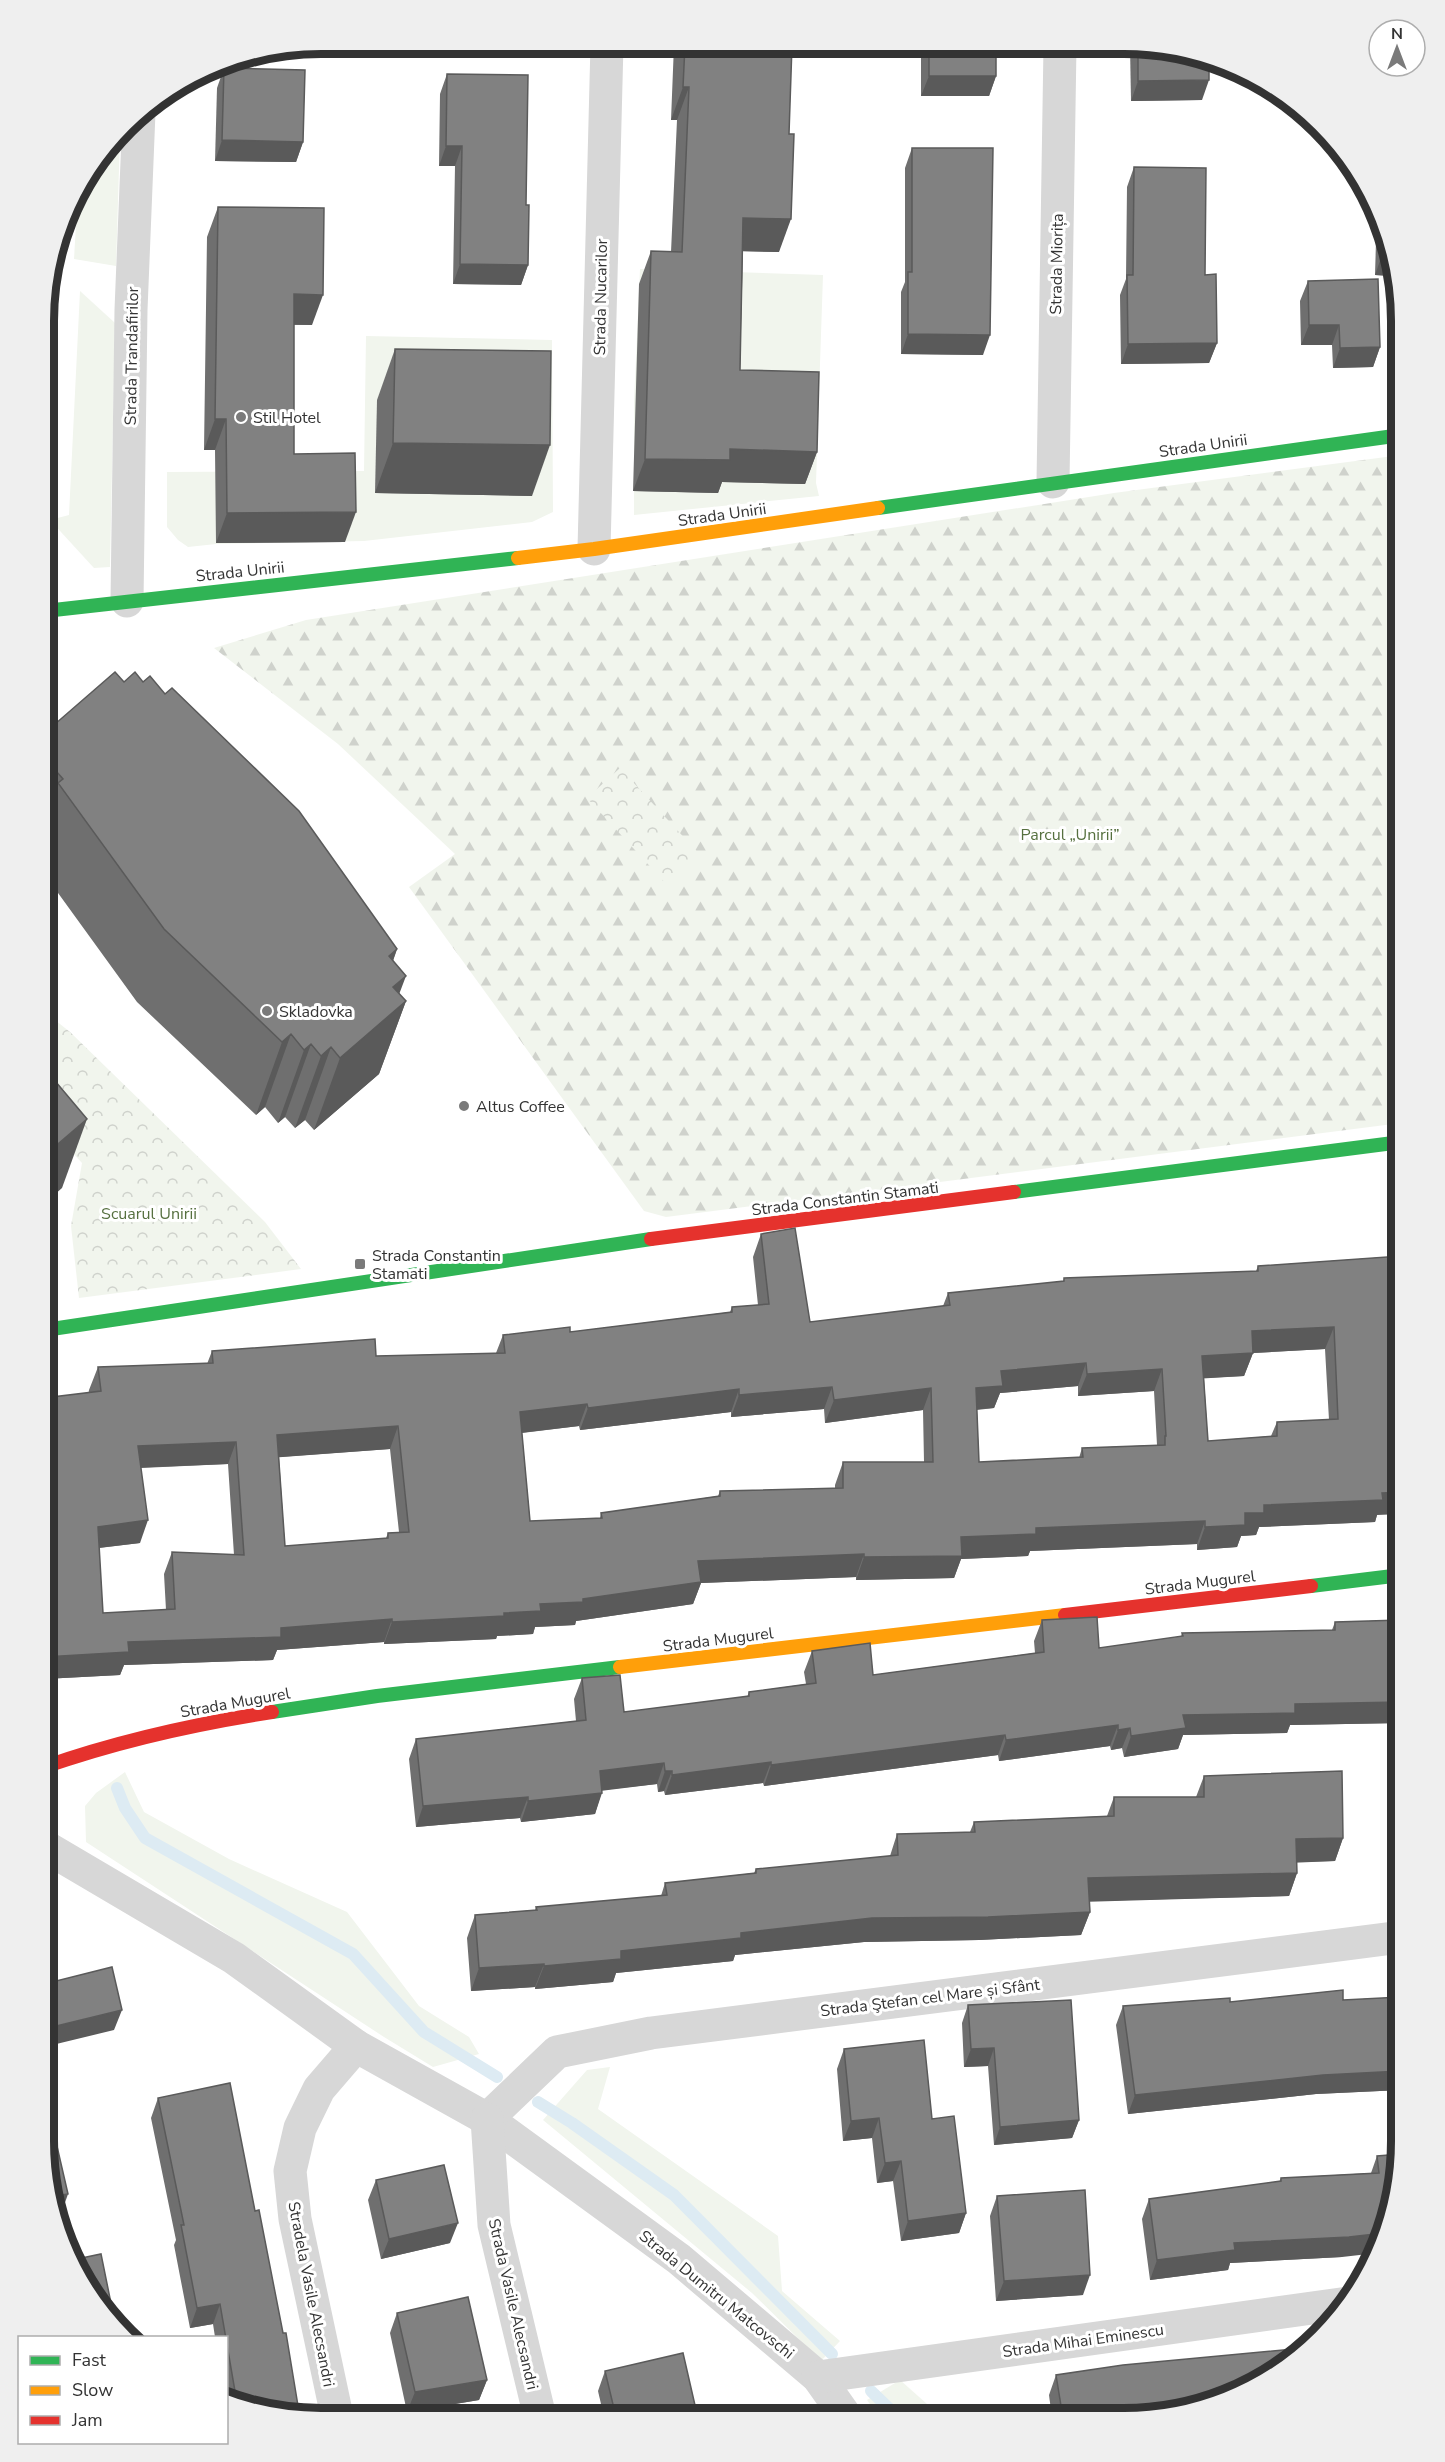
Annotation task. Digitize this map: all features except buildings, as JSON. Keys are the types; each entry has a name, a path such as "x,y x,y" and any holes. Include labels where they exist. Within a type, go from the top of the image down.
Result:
{"street":[{"name":"Strada Nucarilor","path":"594,549 607,54"},
{"name":"Strada Miorița","path":"1053,482 1060,54"},
{"name":"Strada Trandafirilor","path":"127,601 131,310 138,126"},
{"name":"Strada Unirii","path":"54,610 594,549 1053,482 1391,436"},
{"name":"Strada Constantin Stamati","path":"54,1329 634,1242 1391,1143"},
{"name":"Strada Mugurel","path":"54,1763 98,1748 214,1721 377,1696 1391,1576"},
{"name":"Strada Dumitru Matcovschi","path":"54,1852 234,1958 356,2046 487,2119 680,2259 818,2377 840,2408"},
{"name":"Strada Ştefan cel Mare și Sfânt","path":"487,2119 557,2052 651,2033 1391,1938"},
{"name":"Stradela Vasile Alecsandri","path":"335,2408 295,2219 290,2171 300,2128 319,2089 356,2046"},
{"name":"Strada Vasile Alecsandri","path":"487,2119 494,2225 538,2408"},
{"name":"Strada Mihai Eminescu","path":"818,2377 1335,2305"}],"green space":[{"path":"120,145 116,266 74,259 77,214 99,173"},
{"path":"640,269 823,275 816,483 819,496 634,515 634,402"},
{"path":"80,291 115,323 110,567 94,568 54,524 54,519 69,515"},
{"path":"366,336 552,340 553,512 532,522 364,541 216,544 188,547 178,540 167,527 167,472 364,471"},
{"name":"Parcul „Unirii”","path":"1391,456 1391,1124 666,1217 644,1211 409,887 455,854 338,744 214,648 306,620 1114,493"},
{"path":"620,768 702,857 669,887 587,798"},
{"name":"Scuarul Unirii","path":"54,1019 70,1032 265,1222 301,1269 79,1298 71,1226 82,1163 54,1133"},
{"path":"125,1772 144,1812 229,1859 347,1912 419,2006 469,2037 479,2054 433,2067 86,1842 85,1806 96,1793"},
{"path":"610,2067 598,2109 778,2236 782,2291 840,2341 821,2361 752,2293 543,2120 587,2070"},
{"path":"900,2380 930,2408 873,2408 867,2400"}],"waterway":[{"path":"117,1788 125,1808 145,1838 353,1954 424,2032 497,2077"},
{"path":"538,2102 572,2123 674,2195 832,2354"},
{"path":"871,2391 889,2408"}],"traffic: fast":[{"path":"878,508 1391,436"},
{"path":"54,610 518,558"},
{"path":"1014,1192 1391,1143"},
{"path":"54,1329 651,1239"},
{"path":"1311,1586 1391,1576"},
{"path":"272,1712 377,1696 620,1667"}],"traffic: slow":[{"path":"518,558 878,508"},
{"path":"620,1667 1065,1615"}],"traffic: jam":[{"path":"651,1239 1014,1192"},
{"path":"1065,1615 1311,1586"},
{"path":"54,1764 156,1734 272,1712"}],"place":[{"name":"Stil Hotel","path":"241,417"},
{"name":"Skladovka","path":"267,1011"},
{"name":"Altus Coffee","path":"464,1106"},
{"name":"Strada Constantin Stamati","path":"360,1264"}]}
